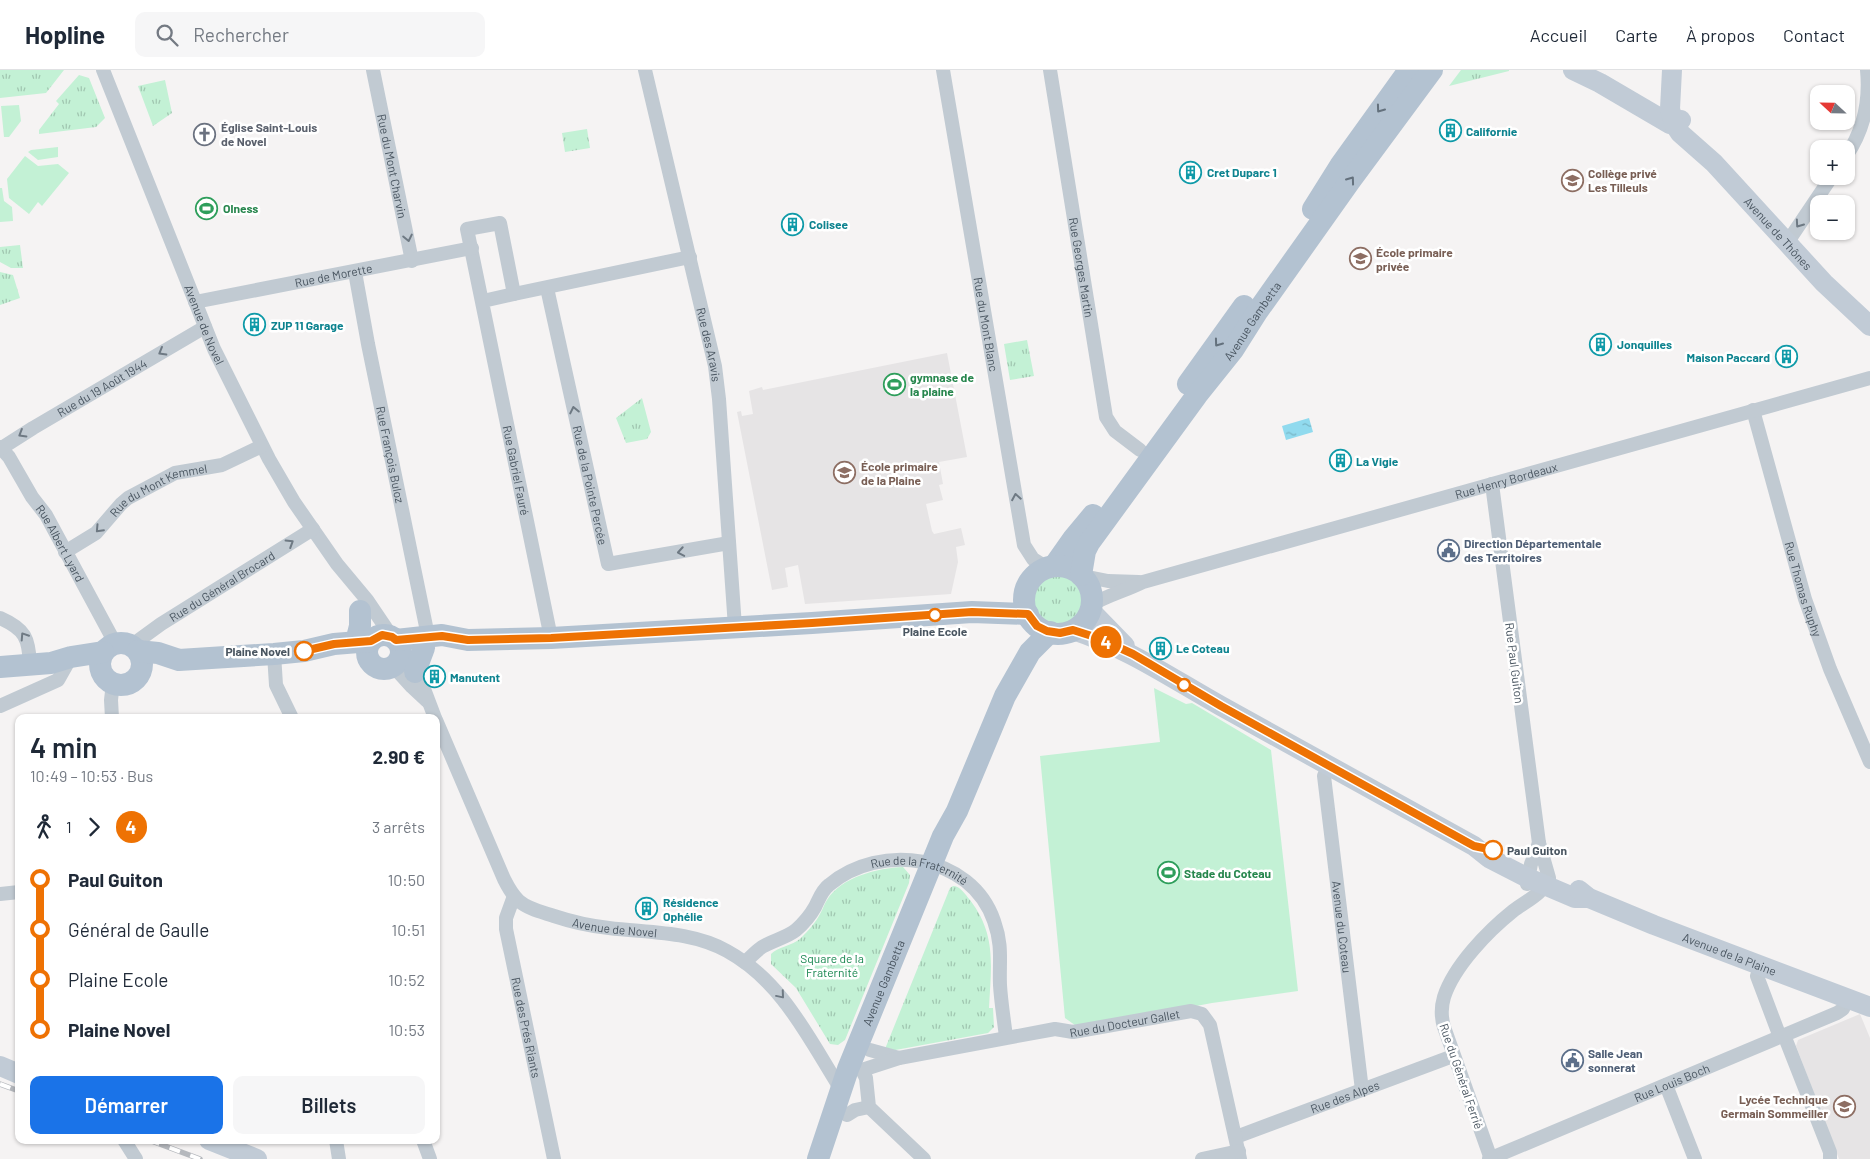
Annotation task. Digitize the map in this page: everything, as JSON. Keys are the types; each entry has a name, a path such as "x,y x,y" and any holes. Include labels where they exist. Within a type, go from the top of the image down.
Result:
{"main road":[{"name":"Avenue Gambetta","path":"1050,567 1114,488 1315,207 1340,166 1409,70"},
{"name":"Avenue Gambetta","path":"1082,575 1085,551 1089,543 1197,395 1230,355 1257,312 1339,196 1432,70"},
{"path":"1573,70 1600,83 1637,94 1678,111 1673,70"},
{"name":"Avenue de Thônes","path":"1678,111 1688,142 1706,155 1829,288 1862,313 1870,326"},
{"path":"972,612 1003,600 1040,572 1050,567 1067,567 1082,575 1090,587 1091,608 1086,619 1073,630 1060,633 1050,632 1037,626 1029,616 1025,595 1029,582"},
{"name":"Avenue de la Plaine","path":"1091,608 1133,654"},
{"path":"360,611 359,632 383,648"},
{"path":"0,667 120,661 158,653 179,660 274,654 304,651 334,644 383,648 426,642 442,636 468,640 551,638 972,612 1029,616"},
{"name":"Avenue Gambetta","path":"831,1159 938,866 943,836 957,810 1005,696 1029,616"},
{"name":"Avenue de la Plaine","path":"1073,630 1098,638 1133,654 1221,706 1474,846 1493,850 1529,874 1548,882 1578,890 1589,898 1870,1007"},
{"name":"Avenue Gambetta","path":"1005,696 1030,652 1050,632"},
{"path":"415,672 426,642"},
{"name":"Avenue Gambetta","path":"818,1159 840,1092 938,866"},
{"path":"0,1055 15,1061"},
{"path":"0,1065 15,1066"},
{"path":"0,1065 15,1072"},
{"path":"219,1144 257,1159"}],"street":[{"name":"Avenue de Novel","path":"103,70 204,327 262,446 287,491 337,564 367,600 383,648 412,687 428,702"},
{"name":"Rue du Mont Charvin","path":"373,70 412,261"},
{"name":"Rue des Aravis","path":"645,70 690,257 717,380 735,627"},
{"name":"Rue du Mont Blanc","path":"943,70 1024,545 1033,559 1050,567"},
{"name":"Rue Georges Martin","path":"1050,70 1106,417 1115,431 1140,450"},
{"path":"1855,140 1864,118 1868,98 1867,70"},
{"path":"1787,243 1826,185"},
{"path":"514,294 500,223 468,228 483,301 690,257"},
{"name":"Rue de Morette","path":"195,302 472,248"},
{"name":"Rue François Buloz","path":"355,272 426,642"},
{"name":"Rue de la Pointe Percée","path":"547,288 608,564 729,544"},
{"name":"Rue Gabriel Fauré","path":"483,301 551,638"},
{"name":"Rue du 19 Août 1944","path":"0,448 204,327"},
{"name":"Rue Henry Bordeaux","path":"1091,608 1105,597 1123,592 1143,582 1870,378"},
{"name":"Rue Thomas Ruphy","path":"1753,410 1804,599 1830,669 1870,760"},
{"name":"Rue du Mont Kemmel","path":"65,552 96,533 120,504 137,493 175,473 227,464 262,446"},
{"name":"Rue Albert Lyard","path":"0,448 9,457 32,497 46,515 120,661"},
{"name":"Rue Paul Guiton","path":"1492,484 1538,843 1548,882"},
{"name":"Rue du Général Brocard","path":"120,661 140,640 161,624 313,529"},
{"name":"Avenue de Novel","path":"337,564 360,611"},
{"name":"Rue Henry Bordeaux","path":"1082,575 1108,581 1143,582"},
{"path":"0,618 18,628 26,638 55,663 61,676 53,683 0,706"},
{"name":"Avenue de Novel","path":"383,648 415,672 421,681 434,714"},
{"path":"274,654 276,684 290,714"},
{"path":"112,714 111,700 120,661"},
{"name":"Avenue de Novel","path":"440,728 504,879 520,902 537,910 581,924 665,933 700,940 727,950 765,978 784,998 837,1083 840,1092"},
{"name":"Avenue du Coteau","path":"1329,765 1324,776 1362,1090"},
{"name":"Rue Paul Guiton","path":"1529,874 1538,843"},
{"name":"Rue de la Fraternité","path":"745,962 762,947 794,931 807,919 825,888 851,871 874,862 895,859 921,861 938,866 967,882 986,904 994,921 1001,956 1000,984 1006,1038"},
{"path":"1524,902 1529,874"},
{"name":"Rue du Général Ferrié","path":"1490,1159 1442,1020 1442,1004 1447,990 1458,971 1482,941 1502,920 1548,882"},
{"path":"0,894 15,892"},
{"name":"Rue des Prés Riants","path":"514,896 506,918 506,929 554,1159"},
{"path":"1761,966 1757,976 1830,1152 1830,1159"},
{"name":"Rue Louis Boch","path":"1490,1159 1838,1013 1843,1009 1847,999"},
{"name":"Rue du Docteur Gallet","path":"866,1060 899,1058 1055,1029 1074,1032 1192,1011 1202,1014 1210,1024 1240,1155"},
{"name":"Rue des Alpes","path":"1236,1137 1454,1056"},
{"name":"Rue du Docteur Gallet","path":"866,1060 899,1058"},
{"path":"866,1060 866,1078 870,1107 924,1159"},
{"path":"1666,1085 1695,1159"},
{"path":"847,1115 855,1110 870,1107"},
{"path":"127,1144 136,1159"},
{"path":"337,1144 339,1159"},
{"path":"424,1144 430,1159"},
{"path":"1202,1159 1240,1155"}],"shaded area":[{"name":"École primaire de la Plaine","path":"947,353 967,457 939,462 943,484 939,485 943,500 926,504 934,534 961,528 965,545 956,547 958,562 951,594 805,604 798,565 785,568 788,587 772,590 737,412 741,411 742,416 753,414 749,391 762,387 763,390"},
{"name":"Lycée Technique Germain Sommeiller","path":"1860,1014 1870,1038 1870,1159 1839,1159 1796,1046 1798,1040"}],"green space":[{"path":"0,70 64,70 46,93 0,98"},
{"path":"1461,70 1509,70 1509,71 1449,86"},
{"path":"79,75 89,78 105,118 96,127 39,134 39,130 59,104 56,101"},
{"path":"165,80 172,113 153,126 138,86"},
{"path":"19,105 21,121 9,137 4,137 1,106"},
{"path":"587,129 590,148 565,152 562,133"},
{"path":"58,147 58,157 38,160 28,152 31,150"},
{"path":"25,156 38,166 58,164 69,173 42,206 38,202 29,214 9,198 7,179"},
{"path":"0,188 2,188 4,201 12,207 13,221 0,222"},
{"path":"20,245 23,268 11,268 0,262 0,247"},
{"path":"0,272 13,275 20,298 0,305"},
{"path":"1027,340 1034,376 1010,380 1004,344"},
{"path":"642,398 651,432 647,439 626,443 616,418"},
{"path":"1058,574 1068,576 1076,582 1082,590 1084,600 1082,610 1076,618 1068,624 1058,626 1048,624 1040,618 1034,610 1032,600 1034,590 1040,582 1048,576"},
{"name":"Stade du Coteau","path":"1154,688 1186,704 1192,703 1271,750 1298,991 1212,1003 1079,1028 1065,1018 1040,756 1160,742"},
{"name":"Square de la Fraternité","path":"903,867 910,875 909,883 845,1040 838,1045 830,1044 796,988 771,964 771,954 801,938 816,920 833,892 841,885 861,875 883,869"},
{"path":"953,886 960,889 970,900 985,926 991,965 989,1008 993,1008 994,1027 988,1033 890,1051 885,1049 950,888"}],"water":[{"path":"1309,418 1313,432 1286,440 1282,426"}],"railway":[{"path":"0,1084 15,1090"},
{"path":"160,1144 200,1159"}],"bus line":[{"name":"4","path":"304,651 334,644 371,641 382,635 396,640 428,636 468,640 551,638 972,612 1028,614 1037,626 1047,631 1060,633 1073,630 1098,638 1133,654 1221,706 1474,846 1493,850"}],"place":[{"name":"Californie","path":"1450,131"},
{"name":"Église Saint-Louis de Novel","path":"205,134"},
{"name":"Cret Duparc 1","path":"1191,172"},
{"name":"Collège privé Les Tilleuls","path":"1572,180"},
{"name":"Olness","path":"207,208"},
{"name":"Colisee","path":"793,224"},
{"name":"École primaire privée","path":"1360,259"},
{"name":"ZUP 11 Garage","path":"255,325"},
{"name":"Jonquilles","path":"1601,344"},
{"name":"Maison Paccard","path":"1786,357"},
{"name":"gymnase de la plaine","path":"894,384"},
{"name":"La Vigie","path":"1340,461"},
{"name":"École primaire de la Plaine","path":"845,473"},
{"name":"Direction Départementale des Territoires","path":"1448,550"},
{"name":"Plaine Ecole","path":"935,615"},
{"name":"Le Coteau","path":"1160,648"},
{"name":"Plaine Novel","path":"304,651"},
{"name":"Manutent","path":"434,677"},
{"name":"Paul Guiton","path":"1493,850"},
{"name":"Stade du Coteau","path":"1168,873"},
{"name":"Résidence Ophélie","path":"647,909"},
{"name":"Salle Jean sonnerat","path":"1572,1060"},
{"name":"Lycée Technique Germain Sommeiller","path":"1844,1106"}]}
